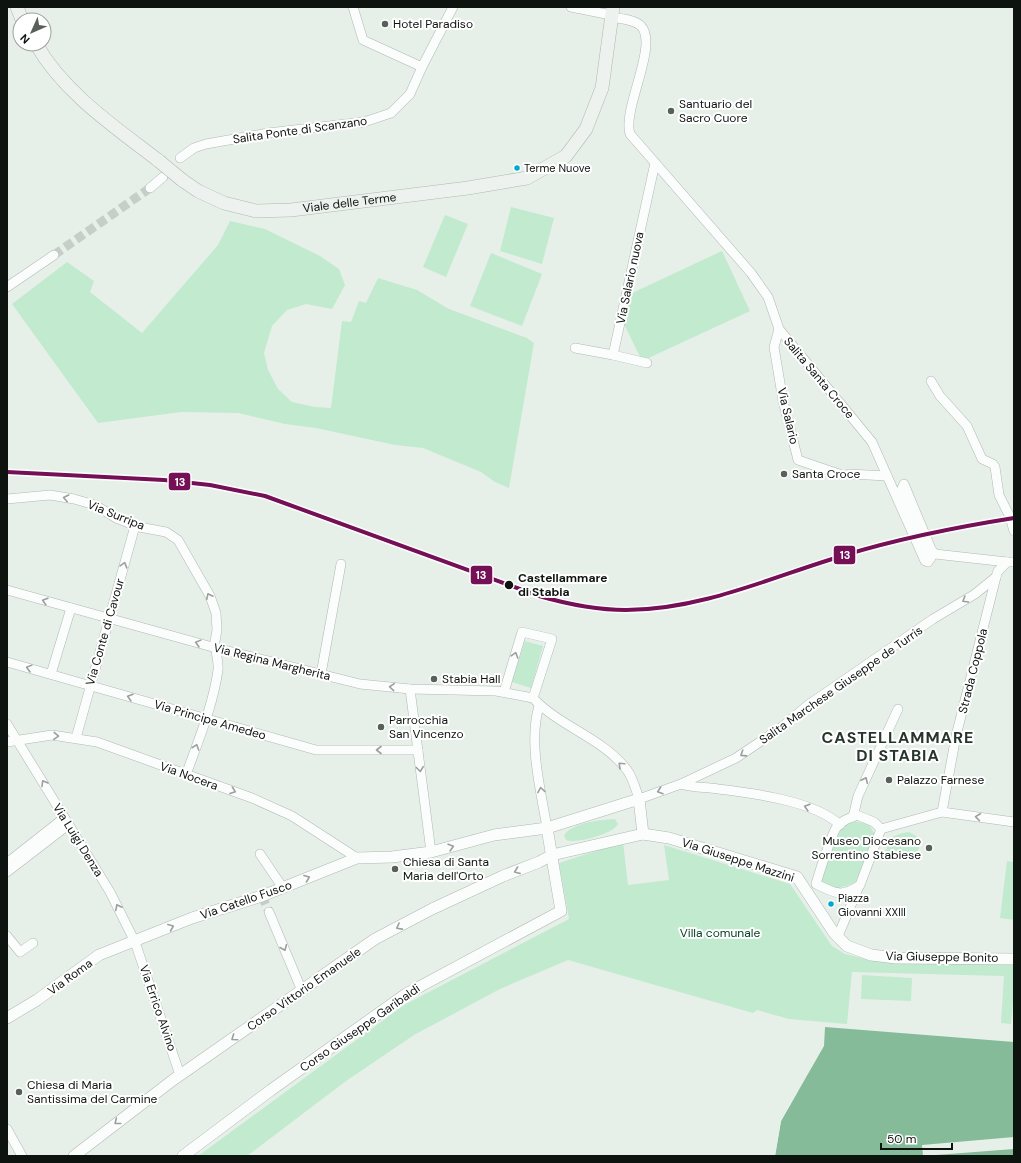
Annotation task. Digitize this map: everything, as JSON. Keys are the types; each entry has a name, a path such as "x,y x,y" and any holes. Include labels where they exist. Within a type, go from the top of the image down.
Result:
{"main road":[{"name":"Viale delle Terme","path":"40,52 47,64 76,94 182,180 198,191 224,203 256,211 291,210 468,188 527,178 566,156 586,129 602,88 612,13"}],"street":[{"path":"353,7 363,40 422,67"},
{"name":"Salita Ponte di Scanzano","path":"180,158 194,148 206,144 378,119 391,113 410,94 422,67 453,7"},
{"path":"571,7 612,13"},
{"name":"Salita Santa Croce","path":"612,13 641,26 644,32 643,62 628,120 628,128 634,140 751,273 768,297 778,329 872,442 925,561 928,562 931,558 902,488 904,484 931,549 935,554 1011,562"},
{"name":"Via Salario nuova","path":"613,355 655,163"},
{"path":"150,188 163,177"},
{"path":"7,287 54,255"},
{"name":"Via Salario","path":"778,329 774,347 783,401 798,460 839,474"},
{"path":"575,348 613,355 647,364"},
{"path":"931,381 940,396 967,426 982,459 993,464 995,467 999,495 1010,517 1014,531"},
{"path":"849,474 887,476"},
{"name":"Via Surripa","path":"7,499 50,494 74,499 95,505 116,518 135,526 166,532 178,540 210,596 216,613 217,630 215,648 218,668 205,718 186,775"},
{"name":"Via Conte di Cavour","path":"76,738 135,526"},
{"path":"996,577 998,571 1011,562"},
{"path":"321,674 341,564"},
{"name":"Salita Marchese Giuseppe de Turris","path":"639,799 681,784 736,758 760,742 808,705 933,619 975,594 996,577"},
{"name":"Strada Coppola","path":"942,812 956,736 996,577"},
{"name":"Via Regina Margherita","path":"7,590 215,648 360,684 410,689 504,692 536,702"},
{"path":"51,674 71,608"},
{"path":"504,692 522,632 552,639 536,702 536,760 552,855"},
{"name":"Via Principe Amedeo","path":"7,662 316,750 418,750"},
{"path":"410,689 431,852"},
{"path":"536,702 607,752 628,771 639,799 643,834"},
{"path":"853,817 858,796 898,709"},
{"name":"Via Luigi Denza","path":"7,724 110,892 136,942"},
{"name":"Via Nocera","path":"7,742 52,735 97,742 252,798 292,816 357,858"},
{"path":"681,784 737,791 792,802 819,810 832,817 840,825"},
{"path":"357,858 392,857 431,852 494,835 547,828 639,799"},
{"path":"881,829 942,812 1014,822"},
{"path":"860,885 852,890 836,894 811,887 836,828 847,819 857,815 874,822 881,829"},
{"path":"7,862 66,821"},
{"path":"7,872 66,821"},
{"path":"838,936 860,885 881,829"},
{"name":"Corso Vittorio Emanuele","path":"74,1156 140,1104 180,1075 375,940 432,909 552,855 643,834"},
{"name":"Via Giuseppe Mazzini","path":"643,834 669,838 797,877 811,887 838,936 847,946"},
{"path":"260,854 283,888"},
{"name":"Corso Giuseppe Garibaldi","path":"183,1156 406,994 561,911 552,855"},
{"name":"Via Catello Fusco","path":"136,942 192,918 283,888 357,858"},
{"path":"269,912 302,991"},
{"path":"7,936 20,952 33,944"},
{"name":"Via Roma","path":"7,1018 37,1000 99,955 120,946 136,942"},
{"name":"Via Errico Alvino","path":"136,942 180,1075"},
{"name":"Via Giuseppe Bonito","path":"847,946 871,955 896,958 1014,959"},
{"path":"7,1129 22,1156"}],"green space":[{"path":"511,207 554,218 542,264 500,251"},
{"path":"445,215 468,224 446,277 423,267"},
{"path":"230,221 265,229 320,256 339,269 345,285 332,309 306,304 287,310 272,326 264,353 268,370 278,389 292,402 315,407 331,408 342,321 351,322 359,301 366,303 378,278 417,290 449,309 527,338 534,343 509,488 495,482 481,472 423,448 395,445 316,428 285,424 238,413 181,412 98,423 12,304 67,262 94,281 90,292 142,333 218,245"},
{"path":"722,251 750,311 642,361 624,324 630,294"},
{"path":"491,253 542,274 522,326 470,306"},
{"path":"525,641 543,646 531,688 512,682"},
{"path":"615,819 618,824 615,828 602,835 578,841 571,841 566,840 564,835 574,827 581,824"},
{"path":"849,820 869,824 875,835 855,883 836,889 819,880 839,829"},
{"path":"909,832 921,839 918,851 912,858 909,860 891,856 885,852 892,837"},
{"name":"Villa comunale","path":"623,842 628,885 669,880 664,845 790,884 832,946 845,954 866,959 1014,962 1014,993 1011,1024 1001,1023 1004,976 852,972 847,1024 789,1019 757,1010 753,1013 568,960 500,989 414,1035 346,1081 247,1156 198,1156 404,1005 569,919 559,863"},
{"path":"1007,861 1014,862 1014,920 1000,918"},
{"path":"862,975 912,978 911,1001 861,999"}],"shaded area":[{"path":"825,1027 1014,1042 1014,1156 775,1156 781,1121 824,1046"}],"pier":[{"path":"797,1090 798,1091 781,1121 775,1156 773,1156 779,1121"},
{"path":"1014,1137 1014,1149 923,1156 922,1145"}],"tunnel":[{"path":"54,255 150,188"},
{"path":"262,896 269,912"}],"transit line":[{"name":"13","path":"7,472 164,480 210,485 265,496 539,596 560,602 615,610 654,608 710,598 818,563 887,543 950,529 1014,518"}],"place":[{"name":"Hotel Paradiso","path":"385,24"},
{"name":"Santuario del Sacro Cuore","path":"671,111"},
{"name":"Terme Nuove","path":"517,168"},
{"name":"Santa Croce","path":"784,474"},
{"name":"Castellammare di Stabia","path":"509,585"},
{"name":"Stabia Hall","path":"434,679"},
{"name":"Parrocchia San Vincenzo","path":"381,727"},
{"name":"Palazzo Farnese","path":"889,780"},
{"name":"Museo Diocesano Sorrentino Stabiese","path":"929,848"},
{"name":"Chiesa di Santa Maria dell'Orto","path":"395,869"},
{"name":"Piazza Giovanni XXIII","path":"831,904"},
{"name":"Chiesa di Maria Santissima del Carmine","path":"19,1092"}],"district":[{"name":"CASTELLAMMARE DI STABIA","path":"898,746"}]}
